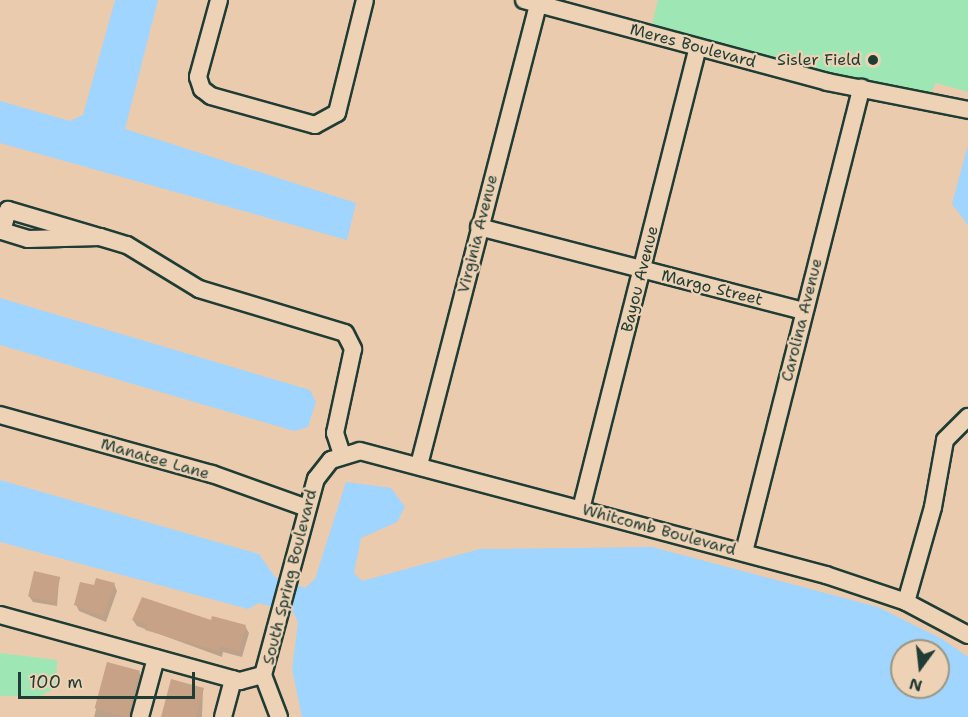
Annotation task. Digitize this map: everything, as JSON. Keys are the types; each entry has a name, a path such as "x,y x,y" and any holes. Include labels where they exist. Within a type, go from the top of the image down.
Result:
{"street":[{"path":"219,0 198,77 202,88 211,96 315,125 337,113 365,0"},
{"name":"Meres Boulevard","path":"534,1 698,48 861,88 968,110"},
{"name":"Virginia Avenue","path":"419,465 534,1"},
{"name":"Bayou Avenue","path":"581,509 698,48"},
{"name":"Carolina Avenue","path":"744,552 861,88"},
{"path":"100,237 28,238 2,231 8,210 128,245 199,289 348,336 353,352 335,434 342,455"},
{"name":"Margo Street","path":"479,227 804,311"},
{"name":"Manatee Lane","path":"0,415 212,474 307,508"},
{"path":"906,602 933,507 945,440 968,417"},
{"name":"Whitcomb Boulevard","path":"342,455 371,452 744,552 906,602 968,635"},
{"name":"South Spring Boulevard","path":"263,675 318,474 342,455"},
{"path":"0,615 233,679 263,675 279,717"},
{"path":"140,717 156,658"},
{"path":"223,717 233,679"}],"green space":[{"name":"Sisler Field","path":"658,0 968,0 968,92 936,83 931,93 835,77 651,28"},
{"path":"0,653 57,660 56,688 40,696 0,696"}],"water":[{"path":"115,0 158,0 125,129 356,203 347,240 0,143 0,101 70,121 83,115"},
{"path":"968,145 968,225 952,204"},
{"path":"0,298 310,390 316,402 308,427 294,431 0,345"},
{"path":"0,480 259,554 275,577 305,588 315,579 346,482 391,488 405,507 397,522 361,538 354,573 362,581 480,549 652,547 878,607 942,639 890,639 890,699 950,699 950,645 968,657 968,717 302,717 292,669 298,623 294,613 259,603 248,609 0,542"}],"building":[{"path":"34,571 60,577 54,602 28,596"},
{"path":"96,578 115,583 103,617 74,605 80,582 94,585"},
{"path":"142,597 211,620 212,616 246,625 239,651 220,646 218,651 145,630 147,624 132,620"},
{"path":"107,662 140,671 127,717 95,708"},
{"path":"171,679 204,688 196,717 161,717"}],"place":[{"name":"Sisler Field","path":"873,60"}]}
